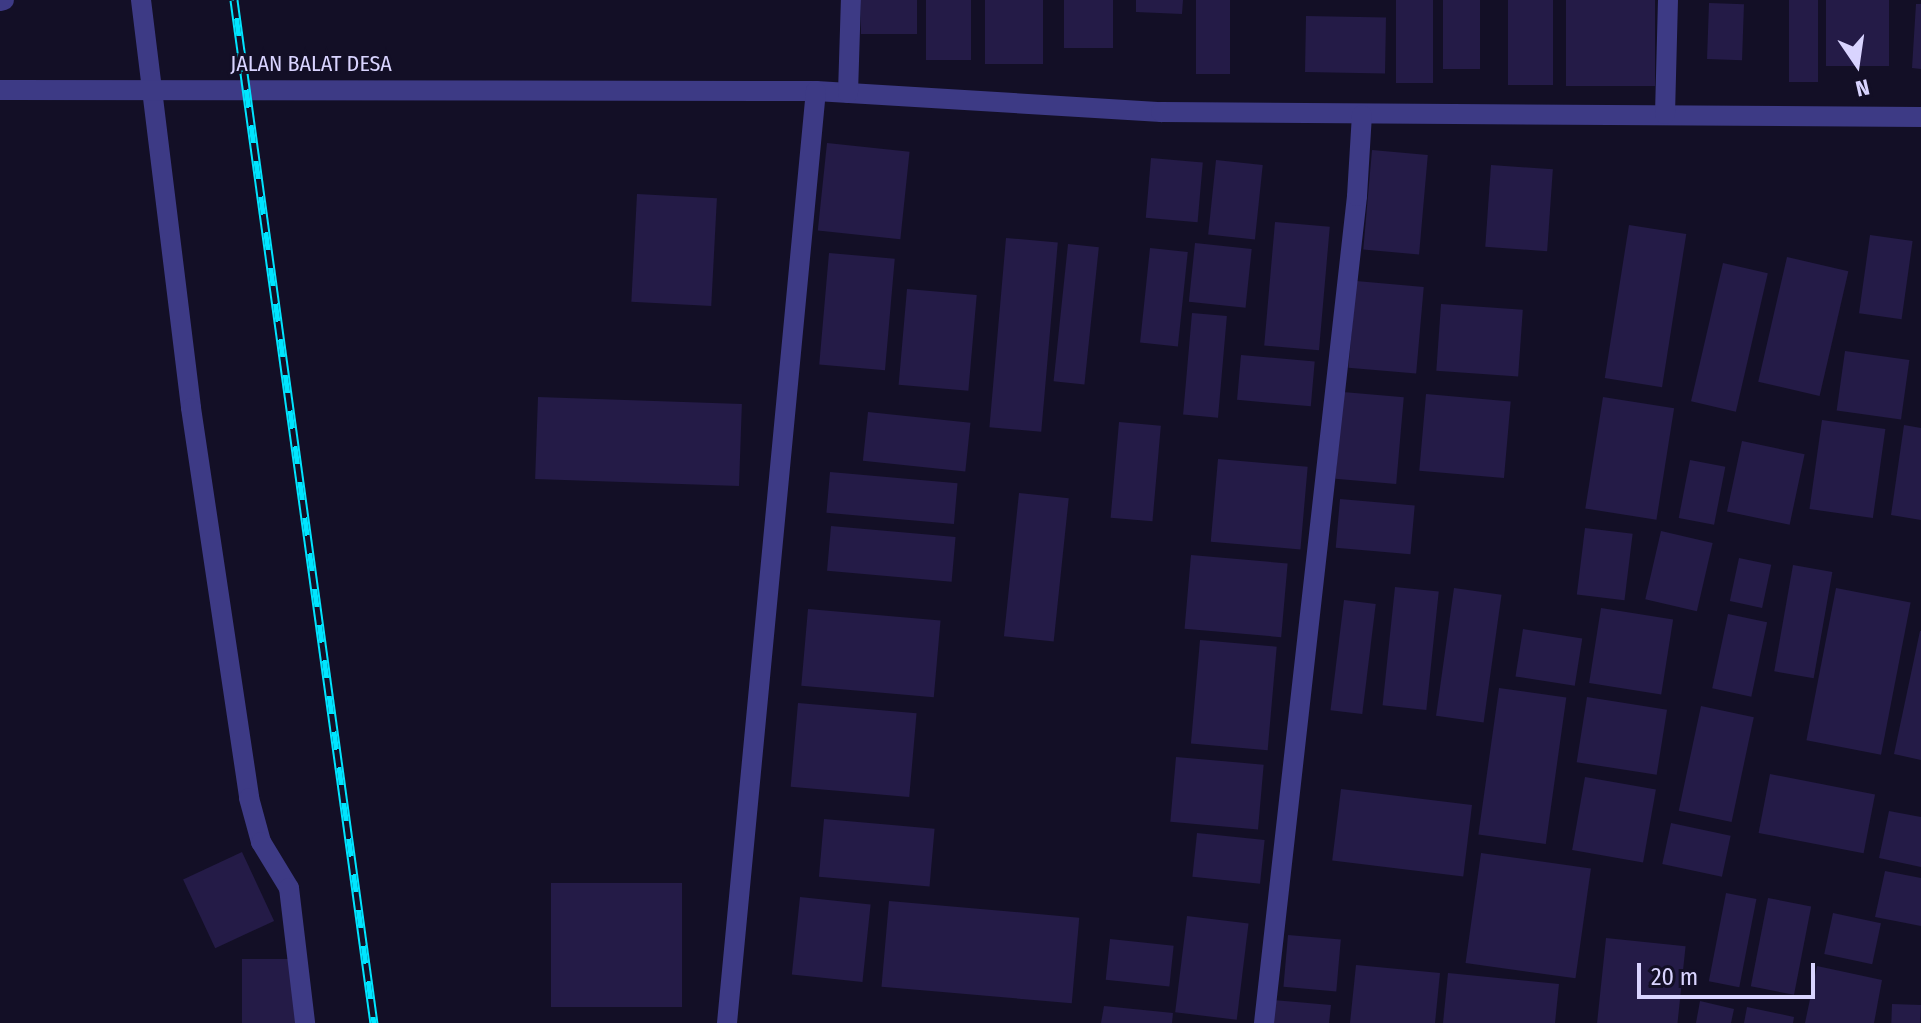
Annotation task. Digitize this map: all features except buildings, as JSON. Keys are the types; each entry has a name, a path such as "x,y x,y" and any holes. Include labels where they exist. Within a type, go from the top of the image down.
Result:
{"street":[{"path":"141,0 191,408 249,798 261,842 289,888 305,1023"},
{"path":"848,93 851,0"},
{"path":"1665,114 1668,0"},
{"name":"JALAN BALAT DESA","path":"0,90 816,91 1161,112 1921,117"},
{"path":"727,1023 816,91"},
{"path":"1264,1023 1357,196 1362,115"}],"railway":[{"path":"234,0 374,1023"}]}
